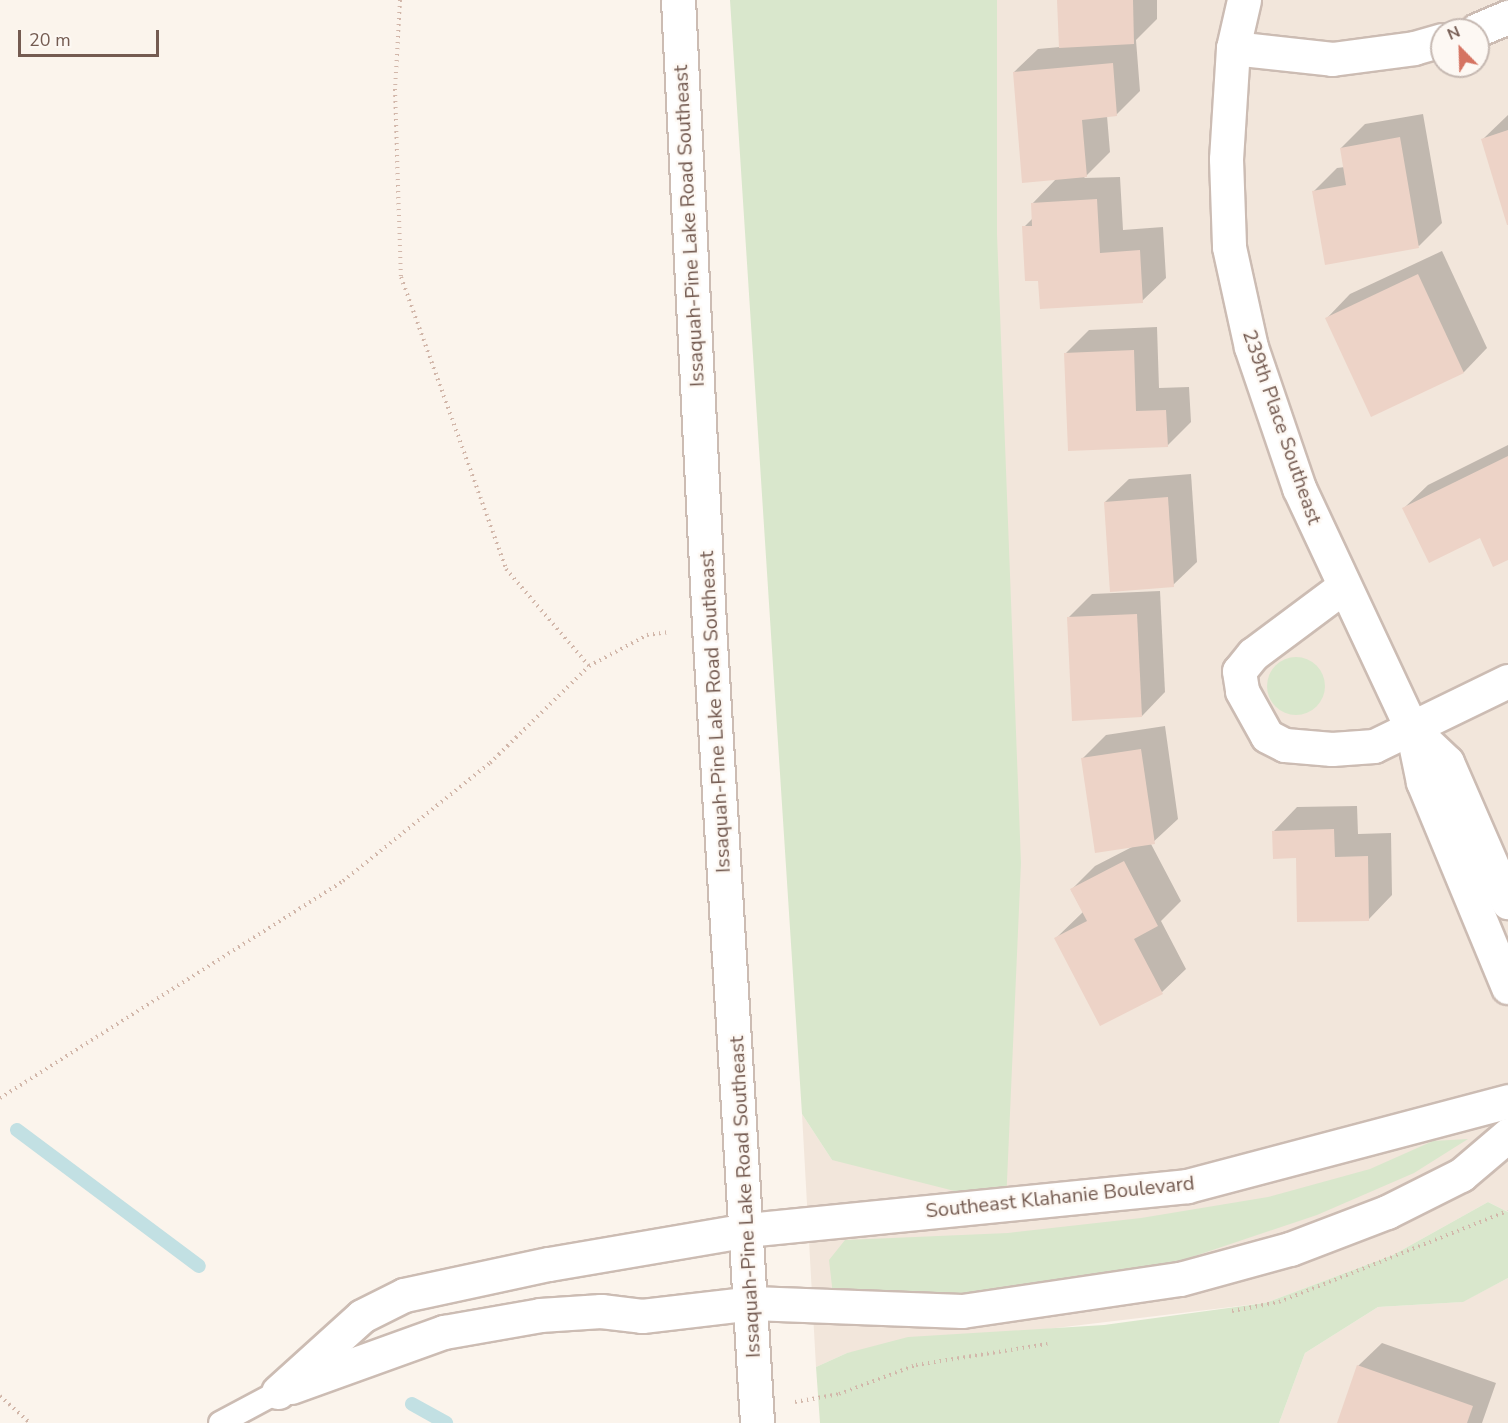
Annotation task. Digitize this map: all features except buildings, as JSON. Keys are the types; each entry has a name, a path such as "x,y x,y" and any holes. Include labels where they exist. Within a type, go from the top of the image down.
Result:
{"street":[{"name":"Issaquah-Pine Lake Road Southeast","path":"678,0 710,626 752,1303 757,1423"},
{"name":"239th Place Southeast","path":"1244,0 1233,48 1226,159 1229,247 1251,347 1299,488 1343,587 1412,729 1423,782 1508,987"},
{"path":"1490,25 1508,17"},
{"path":"1233,48 1332,59 1414,48 1430,43"},
{"path":"1343,587 1253,654 1239,671 1242,691 1267,736 1285,745 1332,749 1374,746 1508,681"},
{"name":"239th Place Southeast","path":"1412,729 1447,762 1508,902"},
{"name":"Southeast Klahanie Boulevard","path":"278,1392 362,1316 404,1295 635,1248 747,1230 1187,1186 1508,1101"},
{"path":"278,1392 444,1332 540,1315 601,1311 642,1316 752,1303 962,1311 1180,1279 1290,1249 1387,1212 1461,1175 1508,1135"}],"lane":[{"path":"220,1423 278,1392"}],"path":[{"path":"400,0 395,89 401,277 506,569 589,666"},
{"path":"0,1098 343,881 490,763 589,666 647,635 710,626"},
{"path":"0,1396 30,1423"}],"shaded area":[{"path":"997,0 1508,0 1508,1212 1488,1202 1393,1255 1265,1303 847,1353 816,1367 802,1114 832,1160 997,234"},
{"path":"1508,1278 1508,1423 1279,1423 1305,1353 1378,1307 1462,1302"}],"green space":[{"path":"730,0 997,0 997,234 1021,863 1006,1204 832,1160 802,1114"},
{"path":"1296,657 1307,659 1320,670 1325,686 1323,697 1312,710 1296,715 1285,713 1272,702 1267,686 1269,675 1280,662"},
{"path":"1468,1139 1414,1173 1317,1215 1180,1261 945,1304 833,1295 829,1260 845,1240 1008,1233 1141,1218 1268,1197 1370,1169 1433,1141"},
{"path":"1488,1202 1508,1212 1508,1278 1463,1302 1378,1307 1305,1353 1279,1423 820,1423 816,1367 847,1353 908,1337 1104,1325 1265,1303 1393,1255"}],"waterway":[{"path":"17,1130 199,1266"},
{"path":"412,1404 446,1423"}]}
